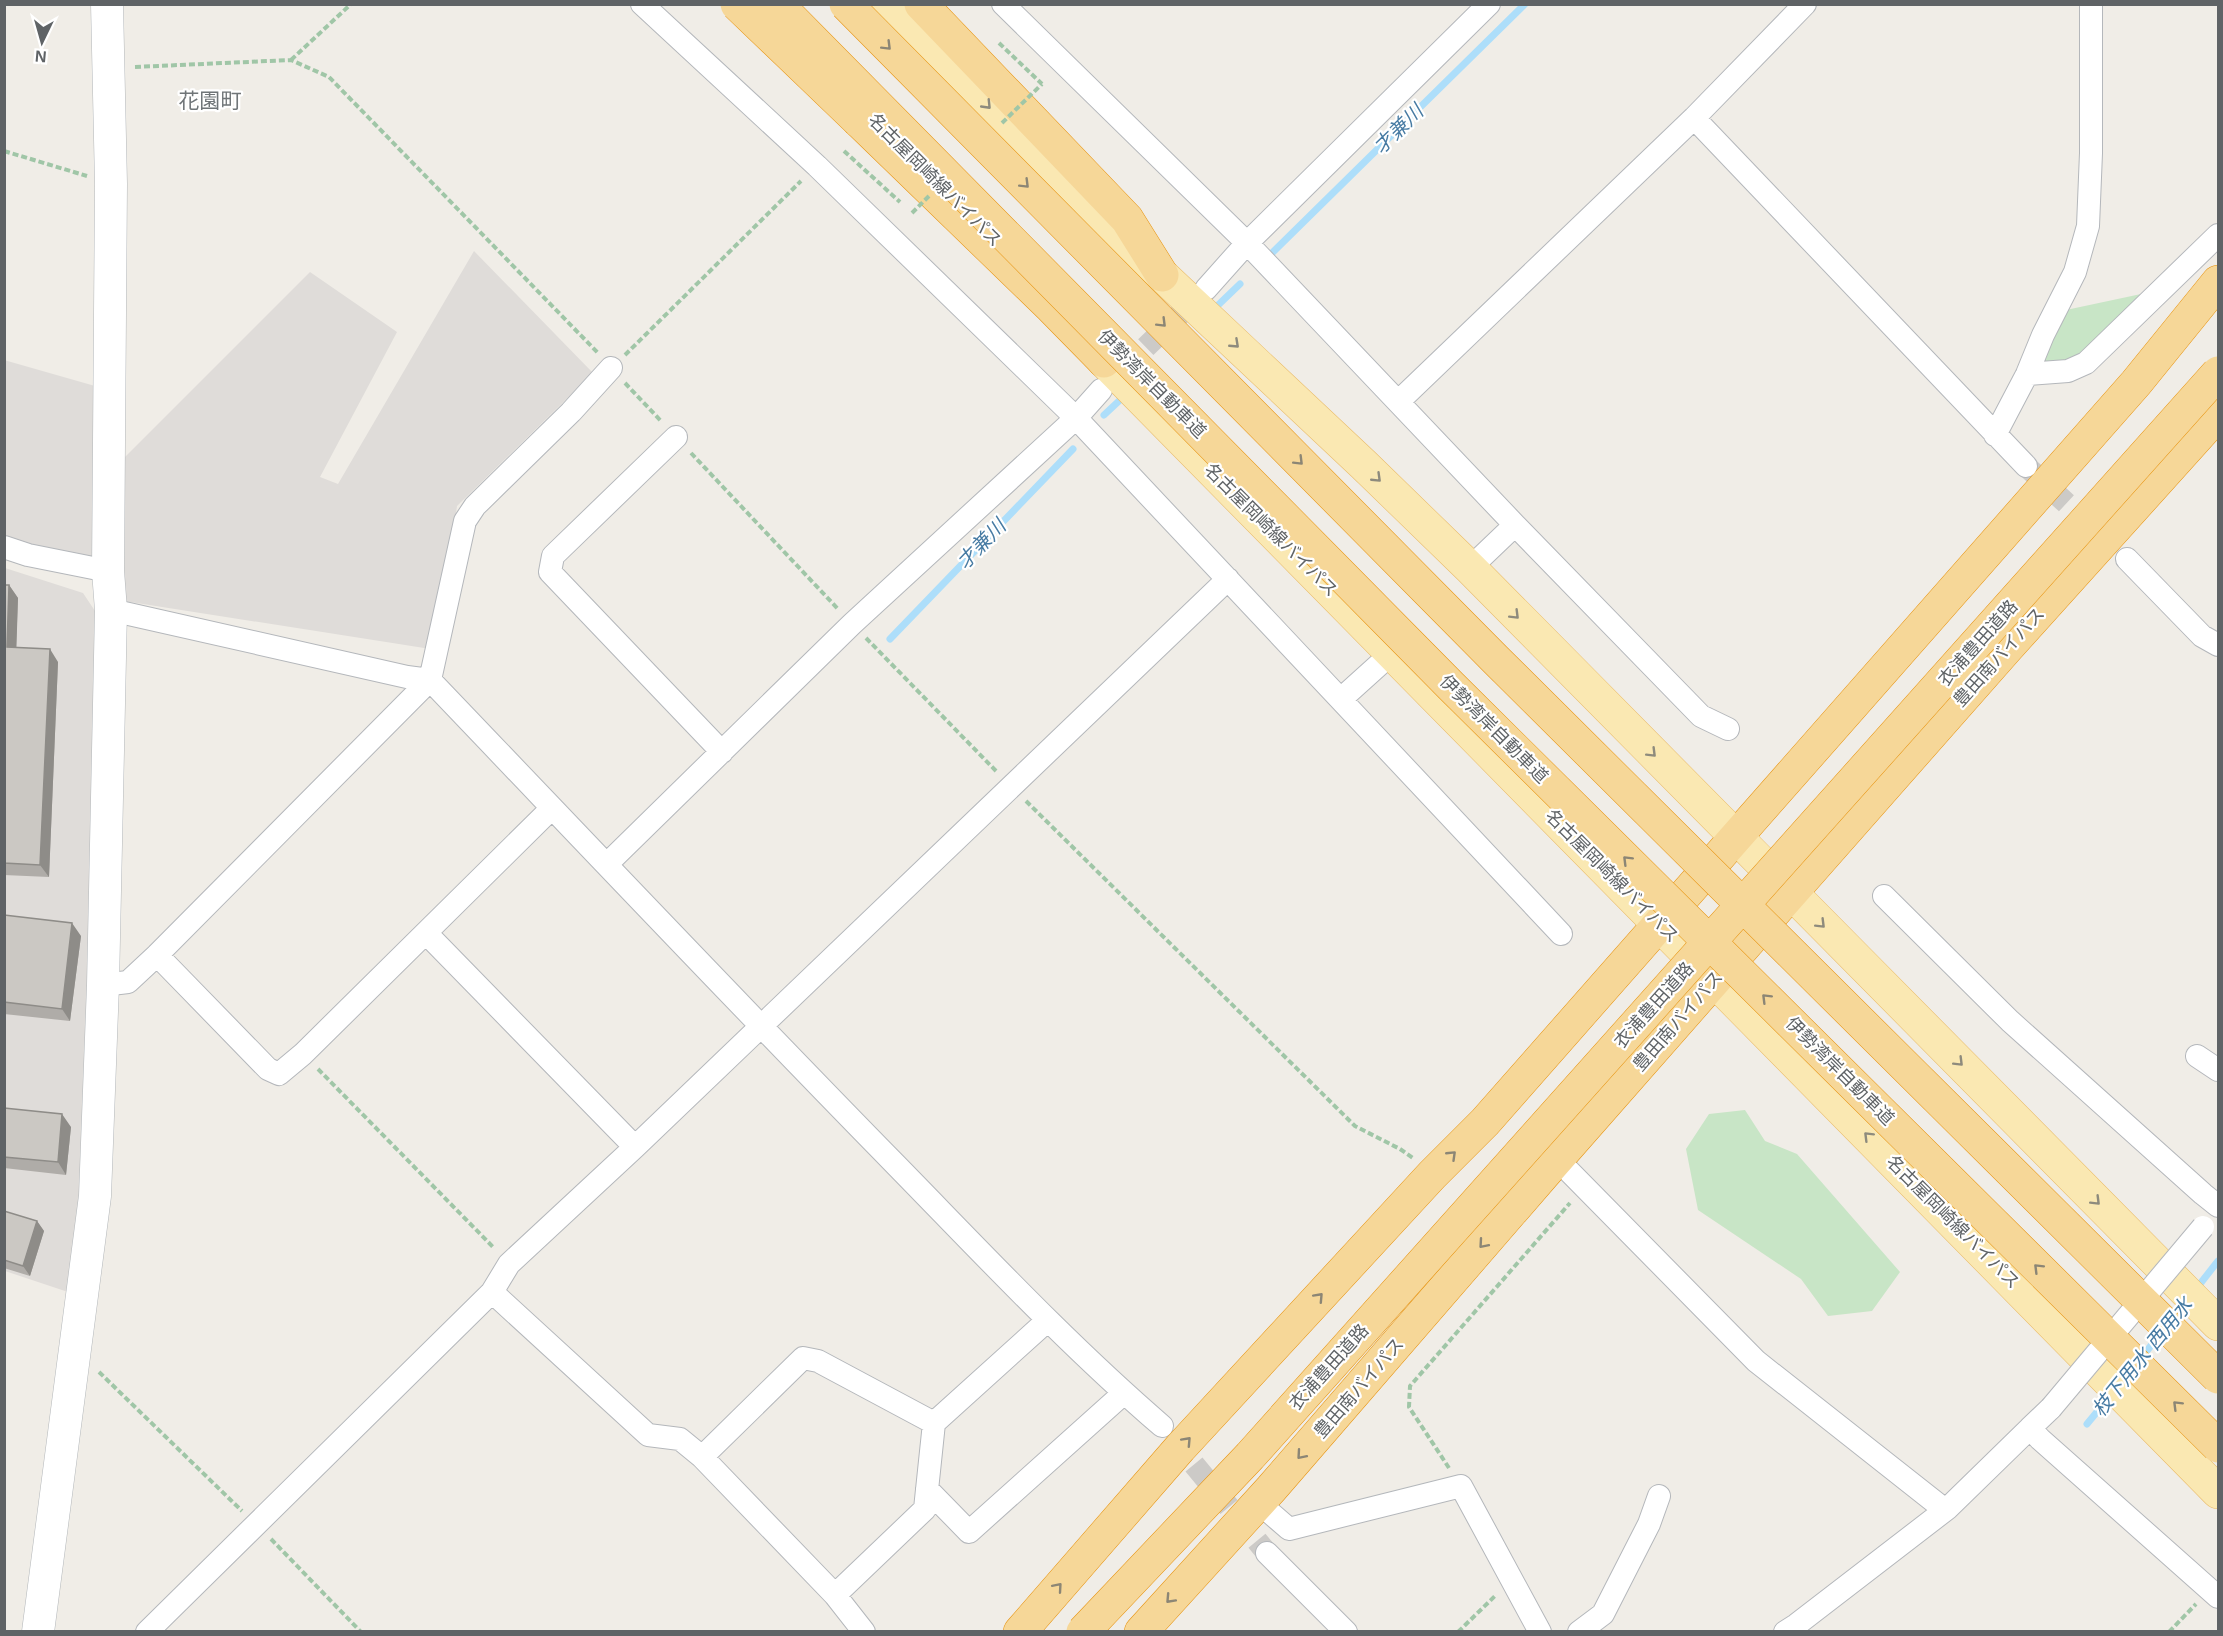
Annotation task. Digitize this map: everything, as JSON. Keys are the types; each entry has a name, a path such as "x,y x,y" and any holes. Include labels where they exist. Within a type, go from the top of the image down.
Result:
{"highway":[{"path":"737,4 870,124 1051,307 1102,375"},
{"name":"伊勢湾岸自動車道","path":"777,4 1451,686 2218,1446"},
{"path":"846,4 1496,660 2218,1377"},
{"path":"921,4 969,51 1127,219 1162,275"},
{"path":"1020,1632 1180,1448 1432,1175 1485,1122 2136,383 2218,282"},
{"path":"2061,468 2156,381 2218,316"},
{"name":"衣浦豊田道路","path":"1083,1632 1250,1456 2218,373"},
{"name":"衣浦豊田道路","path":"1106,1632 1267,1456 1456,1241 1661,1017 2218,392"},
{"name":"豊田南バイパス","path":"1141,1632 1259,1503 1714,980 2214,418"}],"main road":[{"path":"728,4 870,124"},
{"name":"名古屋岡崎線バイパス","path":"754,4 870,124"},
{"path":"885,4 969,51"},
{"path":"908,4 928,26 969,51"},
{"path":"1162,275 1470,568 2218,1324"},
{"name":"名古屋岡崎線バイパス","path":"1102,375 1392,653 2218,1492"}],"street":[{"path":"38,1632 95,1196 103,985 111,610 108,571 111,184 107,4"},
{"path":"642,4 816,166 1077,418 1561,934"},
{"path":"1003,4 1247,243 1399,400 1515,525 1701,716 1728,729"},
{"path":"1206,289 1247,243 1489,4"},
{"path":"1399,400 1694,118 1805,4"},
{"path":"1995,435 2028,374 2043,334 2075,272 2088,226 2091,153 2091,4"},
{"path":"1694,118 2026,466"},
{"path":"2028,374 2068,371 2086,363 2218,235"},
{"path":"103,985 128,982 157,955 430,680 465,521 475,506 571,412 611,368"},
{"path":"607,864 852,624 1077,418 1102,375"},
{"path":"676,437 553,556 550,572 722,752"},
{"path":"1470,568 1515,525"},
{"path":"4,547 28,555 108,571"},
{"path":"2127,559 2202,636 2218,645"},
{"path":"147,1632 492,1292 509,1264 635,1147 1228,579"},
{"path":"111,610 407,677 430,680 760,1027 1048,1320 1162,1426"},
{"path":"1341,699 1392,653"},
{"path":"157,955 268,1069 279,1074 303,1054 552,808"},
{"path":"1785,1632 1945,1510 2031,1428 2051,1408 2218,1207 2010,1021 1884,896"},
{"path":"426,933 635,1147"},
{"path":"2197,1056 2218,1070"},
{"path":"1557,1159 1756,1361 1945,1510"},
{"path":"492,1292 648,1435 680,1439 702,1457 835,1596 864,1632"},
{"path":"835,1596 925,1509 934,1423 1048,1320"},
{"path":"702,1457 803,1358 818,1361 934,1423"},
{"path":"927,1489 969,1532 1124,1393"},
{"path":"2031,1428 2040,1439 2214,1593"},
{"path":"1259,1503 1289,1529 1461,1486 1540,1632"},
{"path":"1579,1632 1603,1614 1649,1524 1659,1496"},
{"path":"1267,1553 1346,1632"}],"path":[{"path":"291,60 351,4"},
{"path":"969,51 1042,84"},
{"path":"109,69 291,60 329,76 611,368 816,166"},
{"path":"4,151 111,184"},
{"path":"844,151 912,213"},
{"path":"303,1054 509,1264"},
{"path":"1461,1486 1409,1407 1410,1386 1584,1186"},
{"path":"75,1349 256,1524 361,1632"},
{"path":"1458,1632 1512,1580"},
{"path":"2169,1632 2214,1593"}],"shaded area":[{"path":"474,251 593,373 457,506 437,650 124,601 125,457 310,272 397,332 320,477 338,484"},
{"path":"4,360 102,388 95,560 5,540"},
{"path":"5,568 83,593 95,611 85,1195 71,1293 5,1271"}],"green space":[{"path":"2141,294 2086,354 2046,365 2042,356 2066,310"},
{"path":"1745,1110 1765,1141 1797,1154 1900,1272 1872,1311 1828,1316 1801,1279 1698,1210 1686,1149 1709,1114"}],"building":[{"path":"4,585 9,585 7,647 50,649 40,865 4,863"},
{"path":"4,915 72,923 62,1009 4,1002"},
{"path":"4,1108 62,1114 58,1162 4,1157"},
{"path":"4,1211 37,1221 23,1266 4,1260"}],"waterway":[{"name":"才兼川","path":"1271,254 1525,4"},
{"name":"才兼川","path":"1214,309 1240,284"},
{"name":"才兼川","path":"1104,415 1120,400"},
{"name":"才兼川","path":"890,639 1073,449"},
{"name":"枝下用水 西用水","path":"2196,1289 2218,1261"},
{"name":"枝下用水 西用水","path":"2142,1357 2161,1333"},
{"name":"枝下用水 西用水","path":"2087,1424 2110,1396"}],"tunnel":[{"path":"1122,370 1202,293"},
{"path":"2026,466 2127,559"},
{"path":"1173,1439 1267,1553"}],"district":[{"name":"花園町","path":"210,100"}]}
